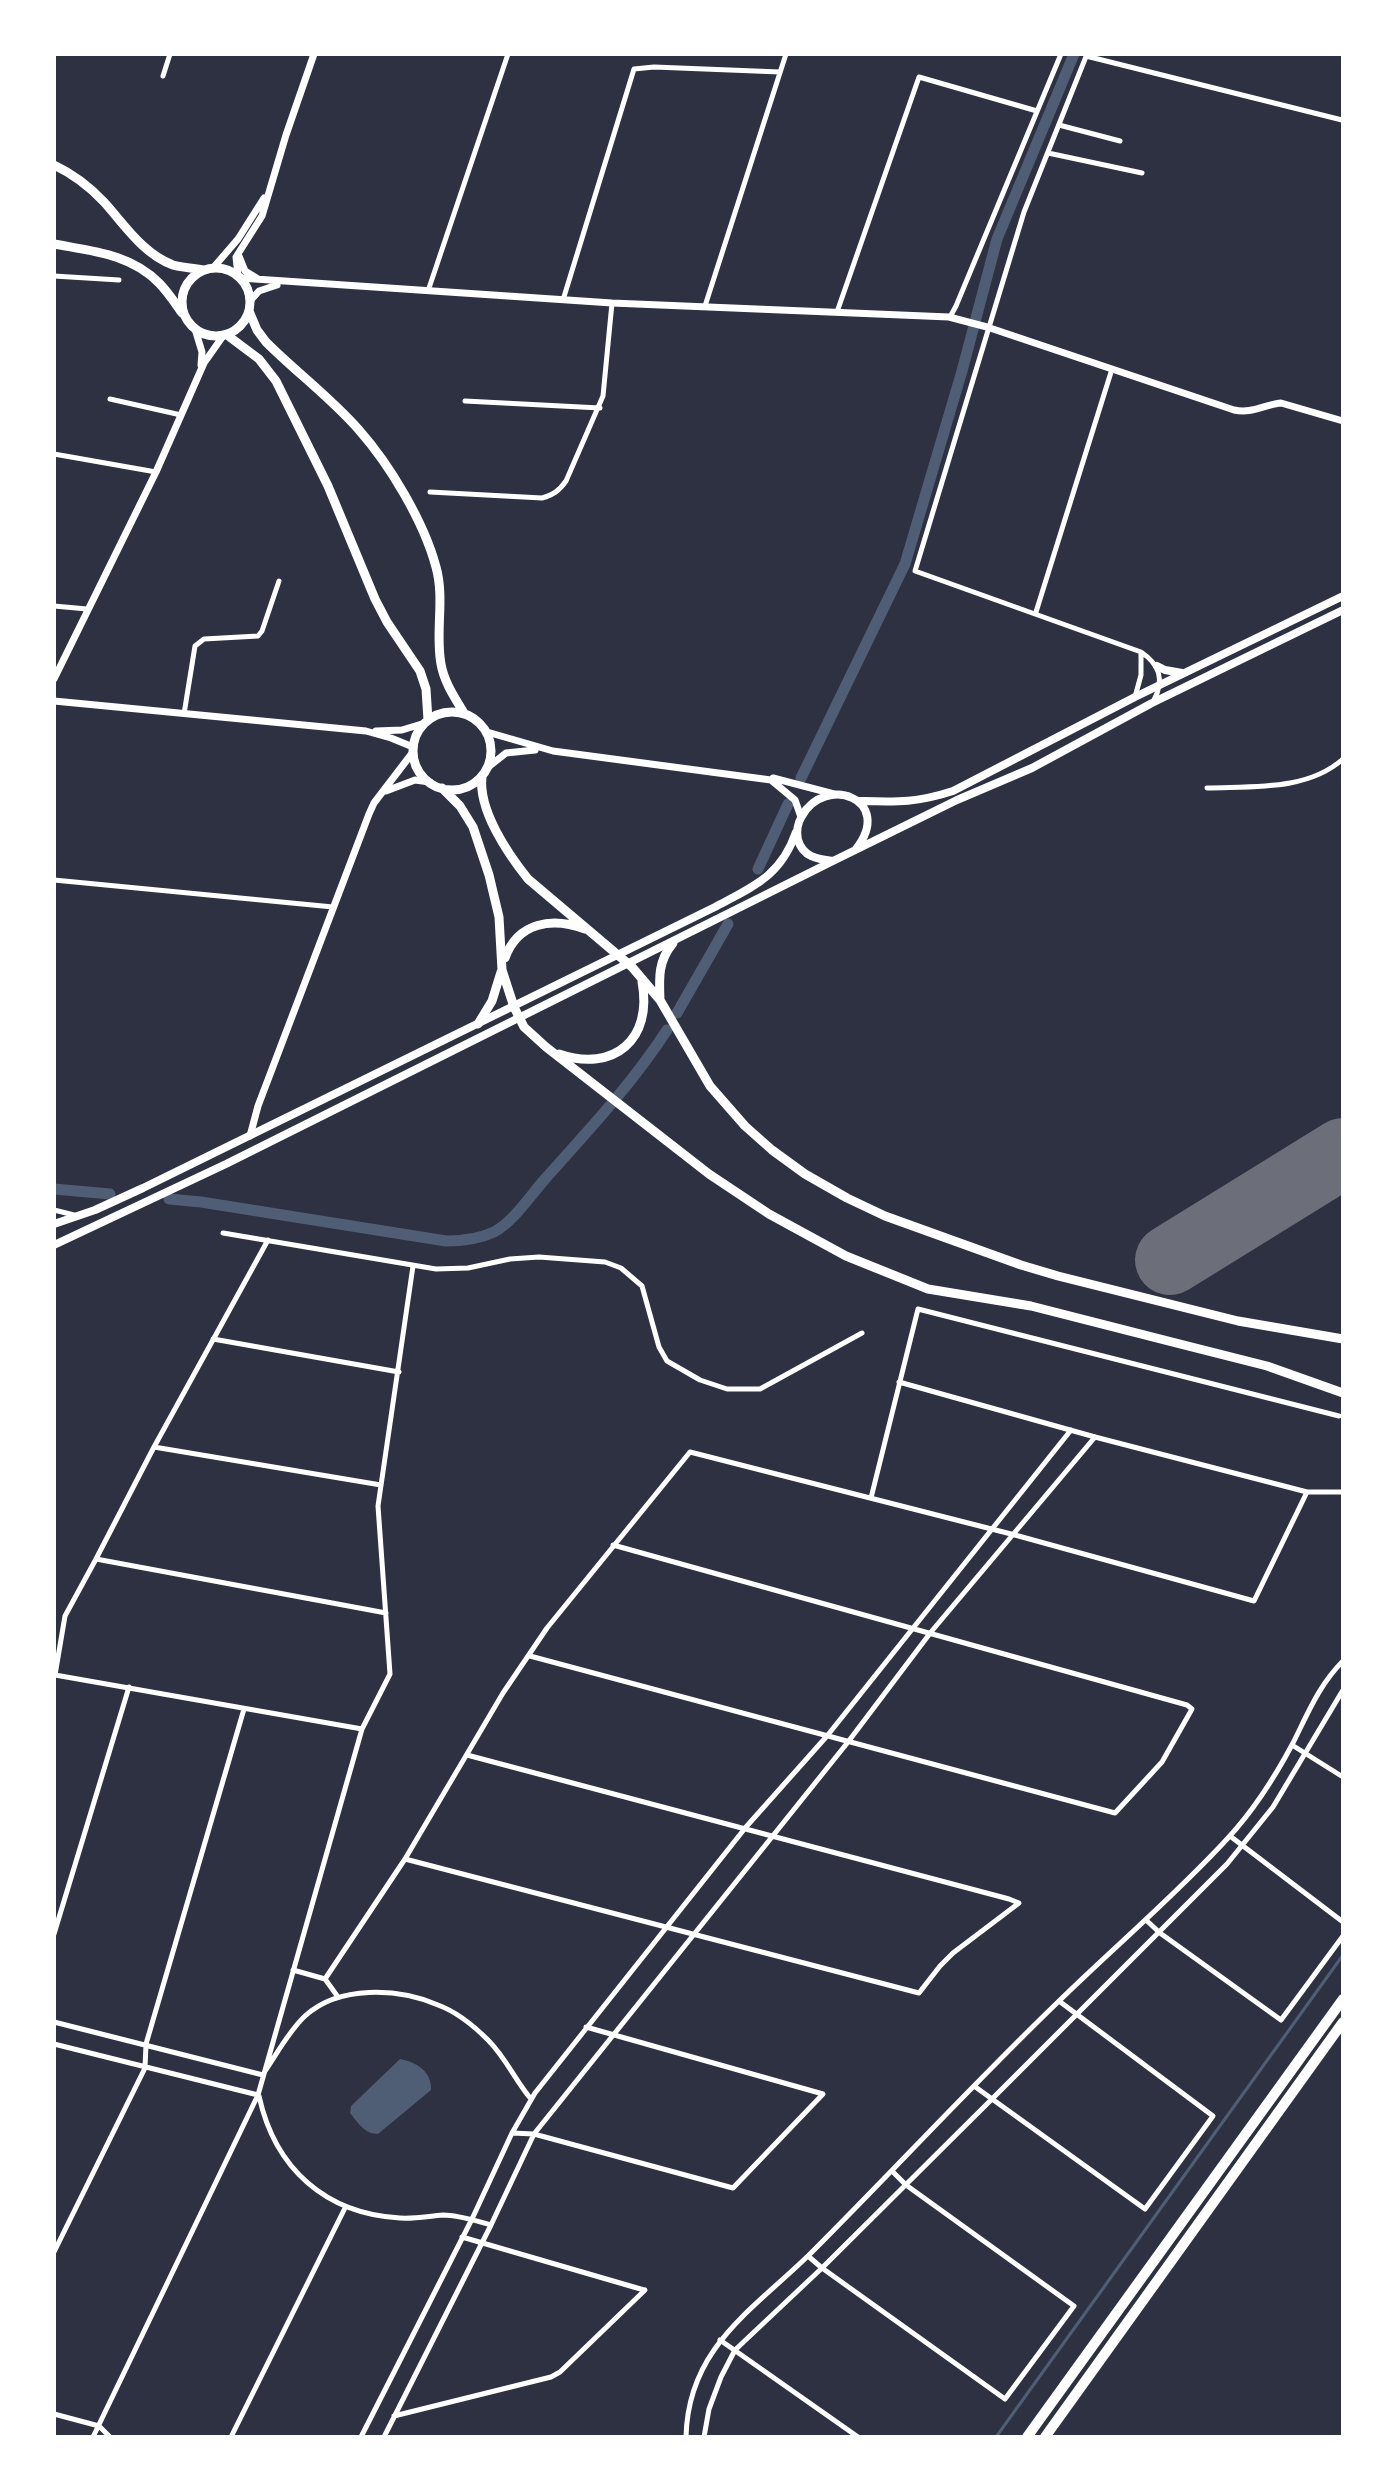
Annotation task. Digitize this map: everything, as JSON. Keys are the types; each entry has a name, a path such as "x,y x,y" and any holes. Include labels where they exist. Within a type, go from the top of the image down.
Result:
{"highway":[{"path":"54,165 84,184 142,245 159,258 172,264 229,270 239,277 247,288 257,330 266,342 359,429 380,456 410,506 437,570 441,601 441,665 464,713"},
{"path":"54,244 118,256 132,262 160,284 195,329 210,336 225,335 239,328 250,306"},
{"path":"184,314 183,291 192,277 209,269"},
{"path":"225,335 247,347 276,381 328,486 375,599 420,671 426,689 426,721"},
{"path":"1343,1339 1238,1321 1021,1265 885,1216 805,1174 772,1150 723,1103 660,1000 630,964 528,879 519,868 502,842 480,789 491,747 487,732 478,721 464,713 442,713 426,721 417,734 413,749 419,772 442,788 466,813 486,867 499,917 502,970 518,1019 553,1052 709,1174 769,1214 846,1256 901,1279 947,1293 1031,1306 1267,1366 1343,1393"},
{"path":"442,788 464,788 484,773"},
{"path":"478,1024 492,1001 512,944 518,936 533,926 560,923 592,931"},
{"path":"660,1000 661,963 673,943"},
{"path":"553,1052 568,1057 596,1059 623,1048 637,1033 643,1018 645,996 641,978"},
{"path":"1027,2437 1343,1999"},
{"path":"1045,2437 1343,2022"}],"main road":[{"path":"857,801 905,803 953,791 1183,673 1343,596"},
{"path":"54,1245 673,943 856,849 1032,768 1152,703 1343,610"},
{"path":"1157,666 1183,673"},
{"path":"54,1224 79,1217 143,1188 514,1007 763,881 789,852 807,808 820,798 838,795 862,803 869,825 856,849"},
{"path":"796,832 806,854 833,861"}],"street":[{"path":"163,76 170,54"},
{"path":"314,54 262,216 238,253 236,267 239,277 612,303 949,317 1234,410 1254,411 1281,403 1343,421"},
{"path":"428,292 508,54"},
{"path":"705,307 786,54"},
{"path":"949,317 1061,54"},
{"path":"1152,703 1160,685 1157,666 1141,652 915,571 1024,212 1087,55 1342,120"},
{"path":"563,300 634,69 654,67 780,72"},
{"path":"837,312 919,77 1037,111"},
{"path":"1059,125 1120,141"},
{"path":"1048,153 1142,173"},
{"path":"209,269 227,254 252,219 273,178"},
{"path":"238,253 245,271 260,280"},
{"path":"54,276 119,280"},
{"path":"250,306 259,291 269,286 295,283"},
{"path":"430,492 542,498 554,495 566,481 600,408 612,303"},
{"path":"195,329 202,352 199,375"},
{"path":"54,679 156,472 199,375 225,335"},
{"path":"1036,612 1112,368"},
{"path":"110,399 181,415"},
{"path":"465,401 600,408"},
{"path":"54,454 156,472"},
{"path":"184,714 195,646 204,639 258,636 279,581"},
{"path":"54,606 87,609"},
{"path":"1135,697 1141,675 1141,652"},
{"path":"54,701 366,731 402,730 426,721"},
{"path":"250,1136 258,1106 369,814 413,749 391,738 366,731"},
{"path":"487,732 553,751 771,780 795,800 801,817"},
{"path":"484,773 506,753 553,751"},
{"path":"1207,788 1314,778 1343,759"},
{"path":"759,778 771,778 838,795"},
{"path":"381,794 406,782 430,782"},
{"path":"54,880 334,907"},
{"path":"54,1210 79,1217"},
{"path":"223,1233 436,1269 468,1268 510,1259 539,1257 605,1262 621,1268 642,1286 659,1347 667,1361 700,1380 727,1389 760,1389 862,1333"},
{"path":"268,1240 65,1616 54,1674 362,1729"},
{"path":"93,2437 258,2095 362,1729 390,1674 378,1506 413,1266"},
{"path":"871,1498 918,1309 1339,1416"},
{"path":"213,1339 399,1372"},
{"path":"899,1382 1307,1492 1343,1492"},
{"path":"361,2437 531,2099 664,1928 746,1827 827,1736 1071,1430"},
{"path":"384,2437 534,2134 848,1742 931,1632 1095,1437"},
{"path":"154,1447 381,1485"},
{"path":"325,1979 405,1859 503,1693 547,1628 690,1452 993,1529 1254,1601 1307,1492"},
{"path":"529,1656 1115,1813 1162,1762 1192,1709 1187,1705 931,1632 613,1545"},
{"path":"96,1559 386,1613"},
{"path":"686,2437 695,2383 720,2340 808,2256 1059,2001 1230,1836 1292,1745 1320,1686 1343,1661"},
{"path":"54,1934 129,1687"},
{"path":"704,2437 709,2409 735,2350 822,2268 1160,1933 1243,1846 1273,1807 1343,1690"},
{"path":"54,2252 145,2068 146,2044 244,1709"},
{"path":"1292,1745 1343,1777"},
{"path":"405,1859 919,1993 953,1953 1019,1903 746,1827 466,1755"},
{"path":"1230,1836 1343,1922"},
{"path":"1146,1920 1281,2020 1343,1936"},
{"path":"293,1970 325,1979 338,1997"},
{"path":"263,2075 305,2016 321,2005 338,1997 385,1993 440,2005 470,2024 507,2061 531,2099"},
{"path":"974,2086 1145,2209 1213,2116 1059,2001"},
{"path":"54,2022 263,2075"},
{"path":"512,2133 534,2134 733,2188 823,2094 586,2027"},
{"path":"54,2044 258,2095"},
{"path":"258,2095 270,2135 291,2166 323,2196 345,2208 393,2218 447,2215 491,2225"},
{"path":"808,2256 1005,2399 1074,2306 906,2185 892,2171"},
{"path":"231,2437 345,2208"},
{"path":"394,2416 551,2377 566,2367 645,2290 462,2237"},
{"path":"720,2340 858,2437"},
{"path":"54,2414 99,2426 110,2437"}],"water":[{"path":"400,2059 422,2068 429,2078 431,2090 378,2134 369,2132 350,2113 351,2106"}],"waterway":[{"path":"801,778 905,564 997,239 1074,54"},
{"path":"758,869 788,804"},
{"path":"677,1013 728,924"},
{"path":"169,1199 446,1241 470,1239 494,1232 521,1208 593,1125 667,1030"},
{"path":"54,1189 110,1194"},
{"path":"996,2437 1343,1955"}],"runway":[{"path":"1170,1260 1343,1153"}]}
